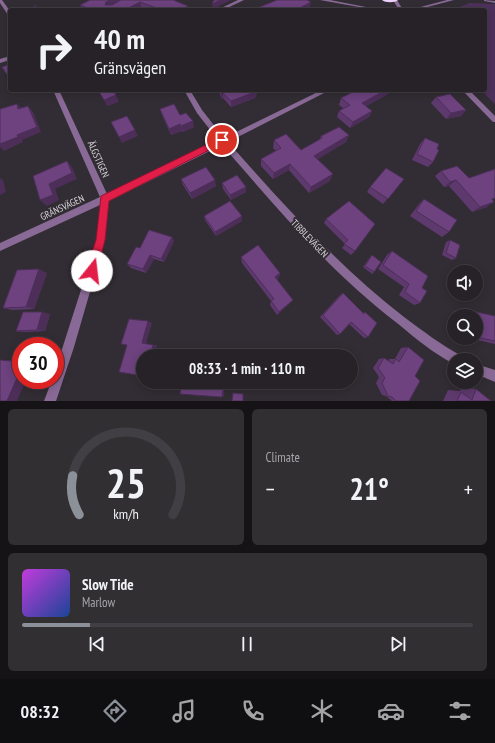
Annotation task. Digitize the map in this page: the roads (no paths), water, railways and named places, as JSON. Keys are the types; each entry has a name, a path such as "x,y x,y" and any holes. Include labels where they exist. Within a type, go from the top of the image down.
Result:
{"highway":[{"path":"385,0 395,0"}],"street":[{"path":"0,0 8,11"},
{"path":"224,8 242,0"},
{"path":"322,0 364,7"},
{"path":"486,0 495,2"},
{"name":"ÄLGSTIGEN","path":"57,92 105,198"},
{"name":"TIBBLEVÄGEN","path":"188,92 198,110 259,184 351,280 387,311 422,337 447,353"},
{"name":"GRÄNSVÄGEN","path":"0,247 105,198 323,92"},
{"path":"467,92 495,120"},
{"path":"50,401 69,347 100,240 105,198"},
{"path":"483,372 495,376"}],"lane":[{"path":"428,0 436,4"},
{"path":"419,8 449,0"}]}
